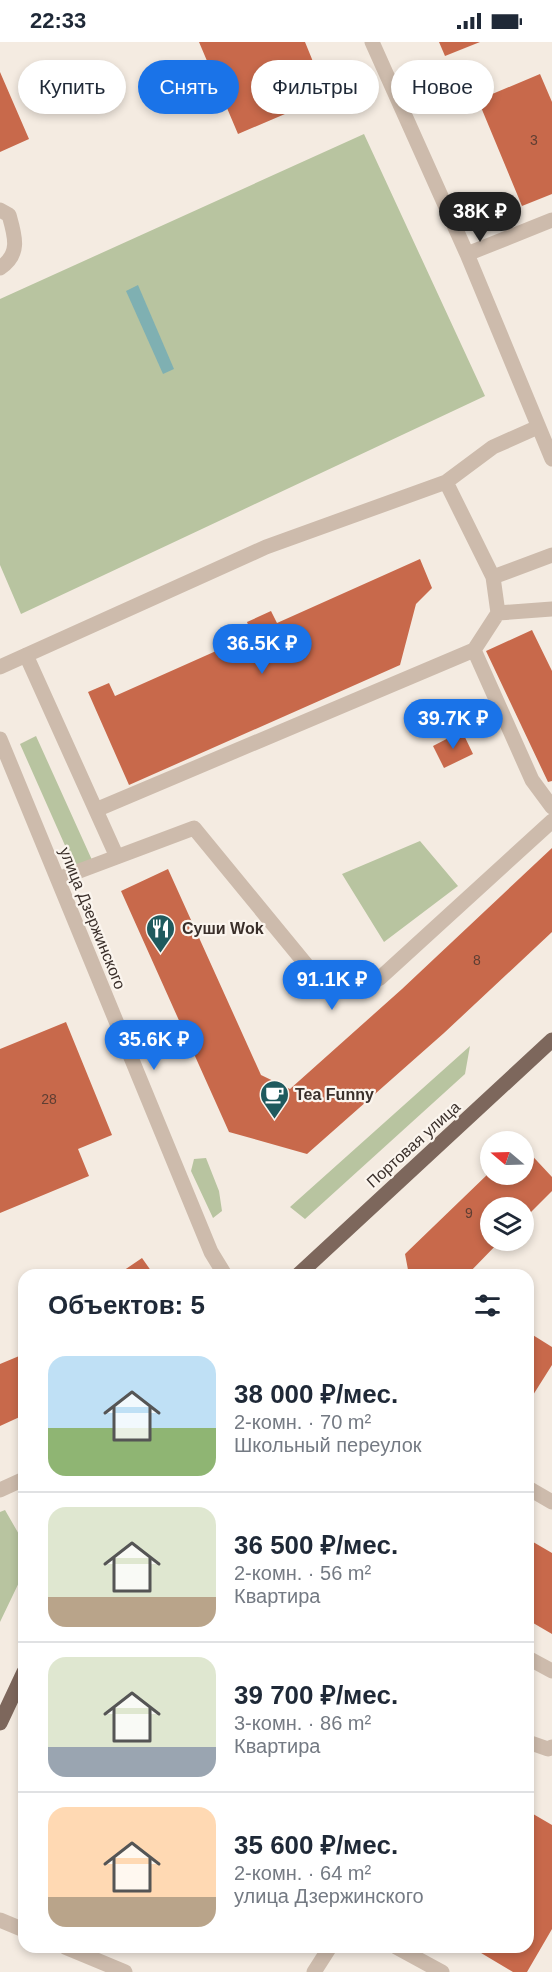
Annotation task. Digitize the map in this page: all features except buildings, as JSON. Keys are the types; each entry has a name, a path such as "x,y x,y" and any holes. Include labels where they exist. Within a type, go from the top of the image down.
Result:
{"main road":[{"name":"Портовая улица","path":"304,1269 552,1040"},
{"path":"0,1723 18,1685"}],"street":[{"path":"372,42 467,254 552,459"},
{"path":"0,210 9,215 17,241 10,262 0,268"},
{"path":"467,254 552,220"},
{"path":"0,668 266,547 446,482 493,447 537,427"},
{"path":"98,809 474,650 498,613 493,577 446,482"},
{"path":"493,577 552,555"},
{"path":"498,613 552,609"},
{"path":"474,650 532,780 552,807"},
{"path":"26,655 98,809 117,857"},
{"name":"улица Дзержинского","path":"0,739 211,1252 221,1269"},
{"path":"58,879 194,828 318,979 333,986 349,989 367,985 380,978 552,821"},
{"path":"534,1492 552,1502"},
{"path":"534,1661 552,1671"},
{"path":"534,1744 548,1749 552,1747"},
{"path":"0,1920 18,1928"},
{"path":"79,1953 124,1972"},
{"path":"314,1972 326,1953"},
{"path":"407,1953 442,1972"}],"green space":[{"path":"364,134 485,396 21,614 0,565 0,299"},
{"path":"36,736 92,860 75,868 20,744"},
{"path":"420,841 458,886 384,942 342,874"},
{"path":"470,1046 465,1074 305,1219 290,1207"},
{"path":"206,1158 219,1191 222,1211 213,1218 191,1171 194,1159"},
{"path":"5,1510 18,1533 18,1584 0,1622 0,1512"}],"water":[{"path":"138,285 174,369 163,374 126,291"}],"place":[{"name":"Суши Wok","path":"161,954"},
{"name":"Tea Funny","path":"274,1120"}]}
